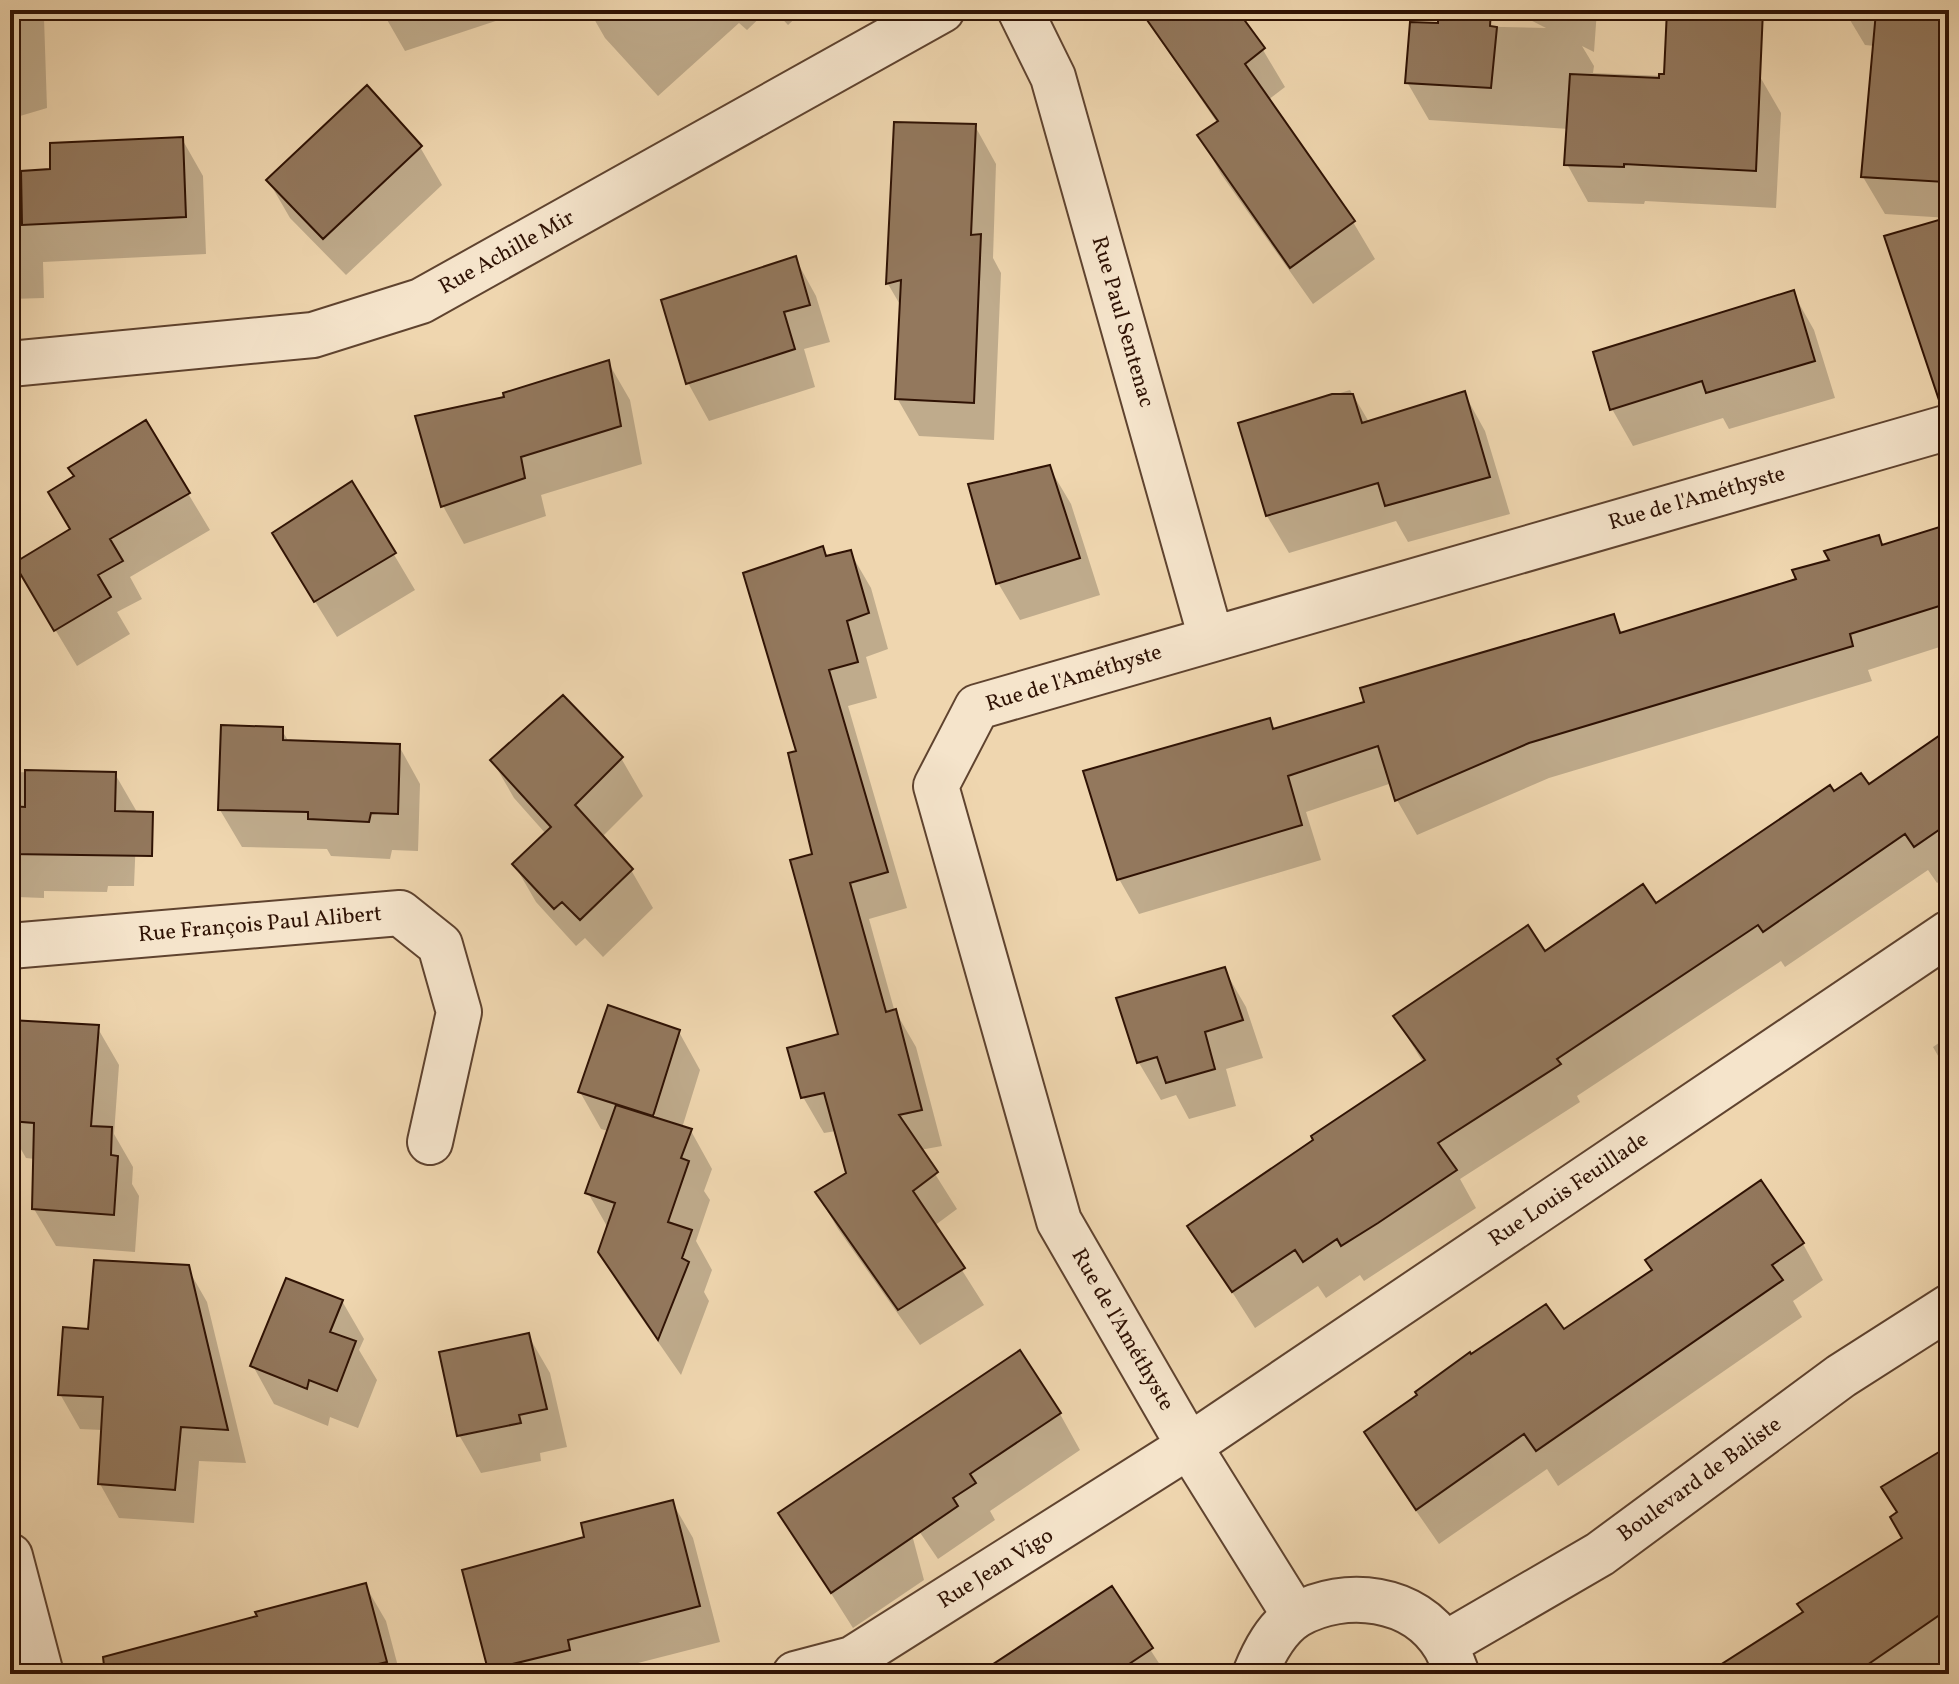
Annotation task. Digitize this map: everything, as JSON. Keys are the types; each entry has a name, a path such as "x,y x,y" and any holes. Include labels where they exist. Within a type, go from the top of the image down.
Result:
{"street":[{"name":"Rue Achille Mir","path":"16,367 313,335 421,301 942,10"},
{"name":"Rue Paul Sentenac","path":"1020,10 1053,77 1211,638"},
{"name":"Rue de l'Améthyste","path":"1295,1616 1189,1446 1059,1221 936,786 977,707 1949,427"},
{"name":"Rue François Paul Alibert","path":"10,946 400,913 440,945 459,1012 430,1142"},
{"name":"Rue Louis Feuillade","path":"1189,1446 1949,933"},
{"name":"Boulevard de Baliste","path":"1451,1659 1600,1554 1841,1376 1949,1307"},
{"name":"Rue Jean Vigo","path":"795,1674 852,1659 1189,1446"},
{"path":"10,1556 41,1674"},
{"path":"1255,1674 1268,1644 1295,1616 1334,1600 1376,1600 1416,1616 1451,1659"}],"building":[{"path":"1140,10 1237,10 1265,48 1245,64 1355,221 1290,268 1197,135 1218,121"},
{"path":"1438,10 1491,10 1490,26 1497,27 1491,88 1405,83 1410,22 1438,23"},
{"path":"1667,10 1763,10 1756,171 1624,164 1624,167 1564,165 1570,74 1659,78 1659,74 1664,74"},
{"path":"1876,12 1949,17 1949,127 1945,182 1861,177"},
{"path":"367,85 422,146 323,239 266,180"},
{"path":"894,122 976,124 971,235 981,234 974,403 895,399 901,280 886,284"},
{"path":"183,137 186,217 22,225 21,171 50,169 50,143"},
{"path":"1942,219 1941,235 1949,233 1949,401 1940,403 1884,236"},
{"path":"796,256 810,305 784,312 795,349 686,384 661,300"},
{"path":"1794,290 1815,361 1706,393 1702,381 1610,410 1593,352"},
{"path":"609,360 621,426 521,457 525,478 441,507 415,416 504,397 503,393"},
{"path":"1465,391 1490,477 1385,506 1378,483 1266,516 1238,423 1332,394 1353,394 1362,423"},
{"path":"146,420 190,493 110,539 123,561 98,575 111,597 54,631 14,563 70,529 48,492 74,476 68,468"},
{"path":"1050,465 1080,558 996,584 968,484"},
{"path":"352,481 396,553 314,602 272,533"},
{"path":"1949,524 1949,603 1850,634 1853,646 1529,743 1395,801 1378,746 1288,776 1302,825 1117,880 1083,771 1270,718 1273,729 1364,702 1360,688 1614,614 1620,633 1796,579 1792,570 1829,560 1824,551 1879,535 1882,545"},
{"path":"823,546 826,556 851,550 869,613 847,621 858,662 829,670 888,872 850,883 886,1012 896,1009 922,1110 899,1115 938,1172 913,1191 965,1268 898,1310 815,1192 846,1173 824,1093 801,1098 787,1048 838,1034 790,860 812,854 788,753 796,751 743,573"},
{"path":"563,695 623,757 575,805 633,869 580,920 562,902 554,909 512,864 551,827 490,760"},
{"path":"221,725 283,727 283,740 400,744 398,814 371,813 369,822 308,819 308,812 218,810"},
{"path":"1949,729 1949,823 1914,847 1905,834 1763,932 1758,925 1557,1059 1561,1064 1438,1143 1457,1170 1378,1223 1341,1246 1337,1239 1303,1262 1295,1250 1232,1292 1187,1226 1313,1140 1311,1136 1425,1060 1393,1016 1528,925 1545,951 1643,884 1656,903 1830,785 1834,791 1861,773 1869,784"},
{"path":"25,770 116,772 115,811 153,812 152,856 10,854 10,806 25,807"},
{"path":"1225,967 1243,1020 1205,1032 1215,1069 1166,1083 1157,1057 1137,1063 1116,998"},
{"path":"608,1005 680,1030 653,1116 578,1092"},
{"path":"10,1020 99,1025 91,1126 112,1127 111,1155 118,1156 114,1215 32,1209 34,1123 10,1121"},
{"path":"616,1105 692,1129 681,1158 689,1161 668,1222 692,1230 682,1258 689,1262 658,1340 598,1252 615,1203 585,1193"},
{"path":"1761,1180 1804,1243 1772,1265 1783,1280 1536,1451 1524,1434 1416,1510 1364,1432 1470,1352 1546,1304 1564,1329 1652,1270 1645,1260"},
{"path":"94,1260 189,1265 228,1430 181,1427 175,1490 98,1484 103,1397 58,1395 63,1327 88,1329"},
{"path":"286,1278 343,1300 330,1332 356,1341 337,1391 309,1380 307,1389 250,1366"},
{"path":"529,1333 547,1409 519,1415 521,1423 457,1436 439,1352"},
{"path":"1020,1350 1061,1413 970,1474 976,1483 953,1498 958,1506 831,1593 778,1513"},
{"path":"1949,1446 1949,1621 1944,1612 1854,1674 1706,1674 1803,1612 1797,1604 1902,1538 1890,1517 1897,1512 1881,1487"},
{"path":"673,1500 700,1606 568,1640 570,1650 488,1670 462,1570 584,1537 581,1523"},
{"path":"366,1583 387,1662 335,1674 105,1674 103,1657"},
{"path":"1112,1586 1153,1648 1114,1674 978,1674"}]}
